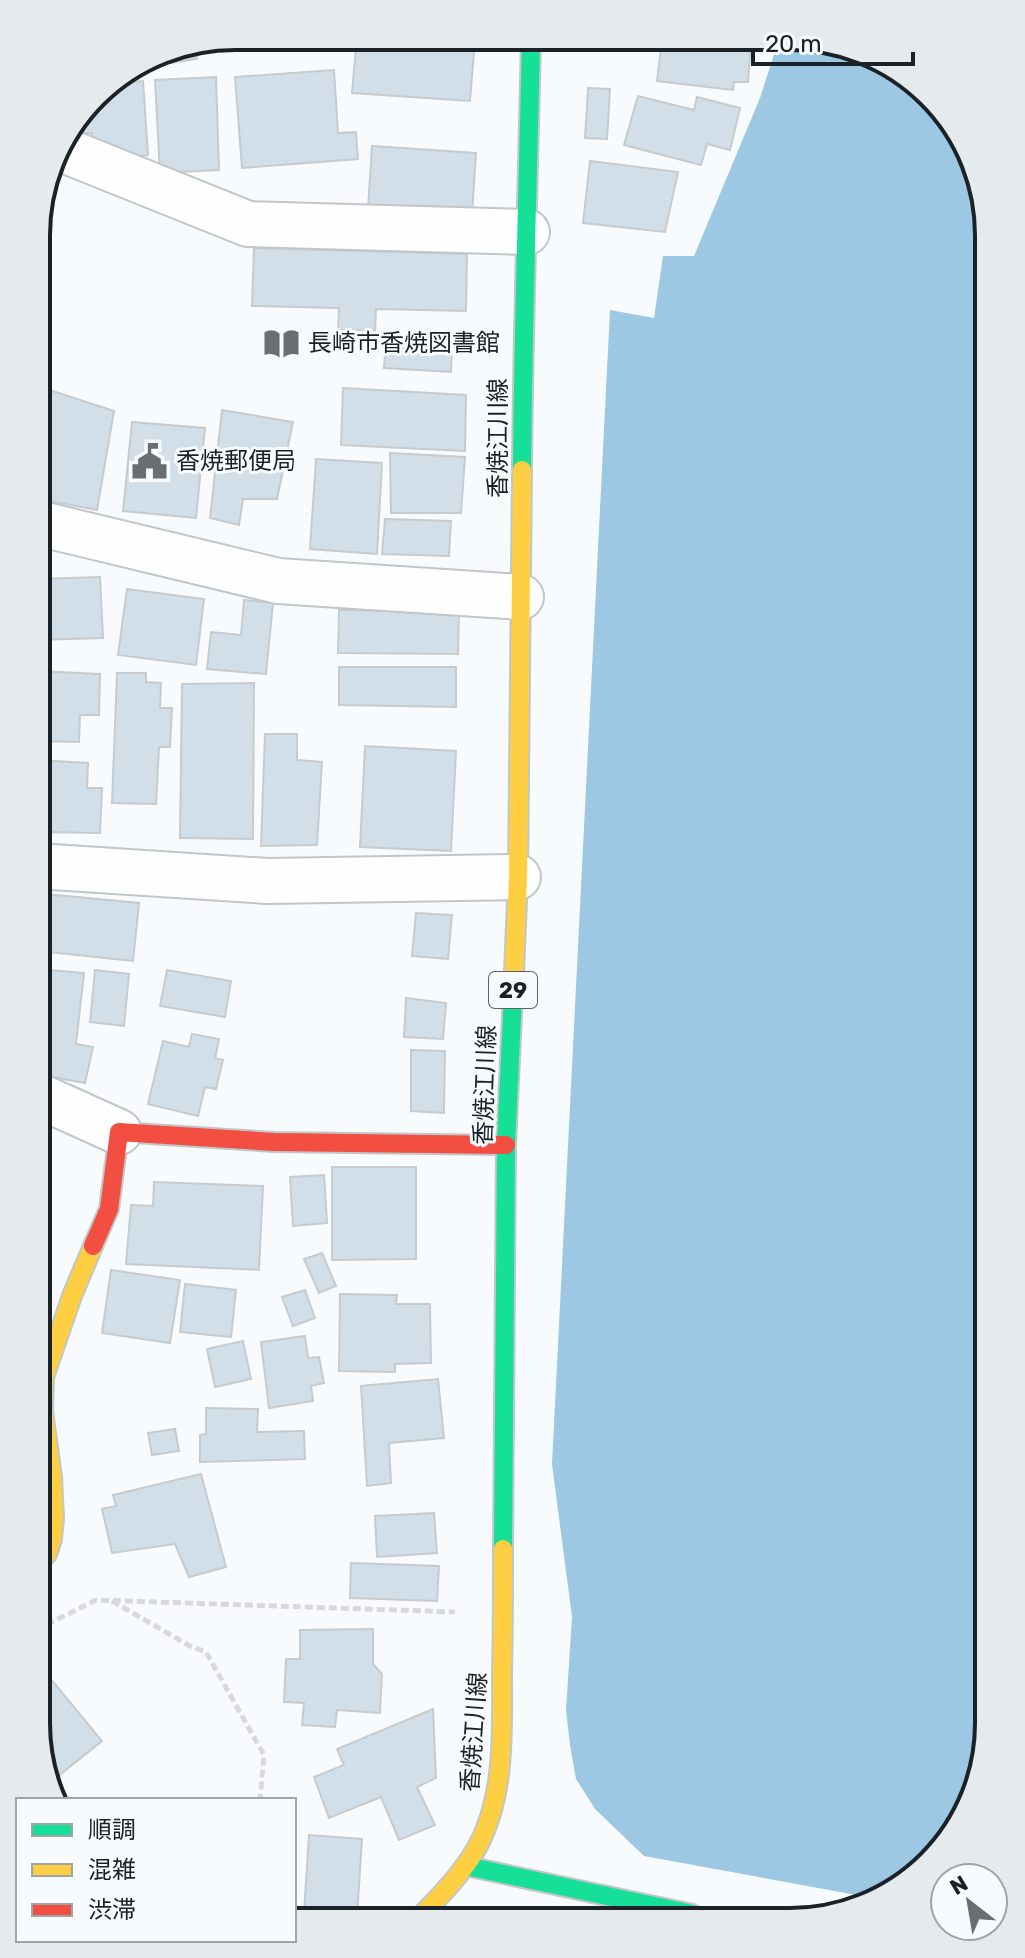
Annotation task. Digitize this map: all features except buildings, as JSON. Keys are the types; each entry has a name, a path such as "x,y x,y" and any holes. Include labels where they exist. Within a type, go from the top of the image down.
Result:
{"main road":[{"name":"香焼江川線","path":"431,1908 466,1866 483,1837 492,1810 502,1739 506,1145 518,877 523,310 531,50"},
{"path":"50,1360 72,1296 109,1209 119,1132 274,1142 506,1145"},
{"path":"50,1462 54,1518 50,1545"},
{"path":"466,1866 664,1908"}],"street":[{"path":"70,153 248,224 527,232"},
{"path":"50,526 278,581 521,597"},
{"path":"50,867 267,881 518,877"},
{"path":"50,1101 119,1132"}],"path":[{"path":"50,1623 96,1600 503,1614"},
{"path":"111,1600 190,1646 206,1652 264,1755 260,1798"}],"water":[{"path":"775,50 802,50 849,60 893,81 929,113 944,132 965,176 975,223 975,1735 961,1794 937,1836 903,1870 858,1895 644,1856 595,1809 576,1779 570,1745 566,1710 572,1617 552,1464 610,310 654,318 663,256 694,256 760,98"}],"traffic: fast":[{"path":"522,470 531,50"},
{"path":"503,1549 506,1145 514,972"},
{"path":"466,1866 664,1908"}],"traffic: slow":[{"path":"514,972 518,877 522,470"},
{"path":"50,1360 93,1246"},
{"path":"50,1462 54,1518 50,1545"},
{"path":"428,1908 475,1851 485,1831 497,1787 502,1741 503,1549"}],"traffic: jam":[{"path":"93,1246 109,1209 119,1132 274,1142 506,1145"}],"place":[{"name":"長崎市香焼図書館","path":"282,343"},
{"name":"香焼郵便局","path":"150,461"}]}
